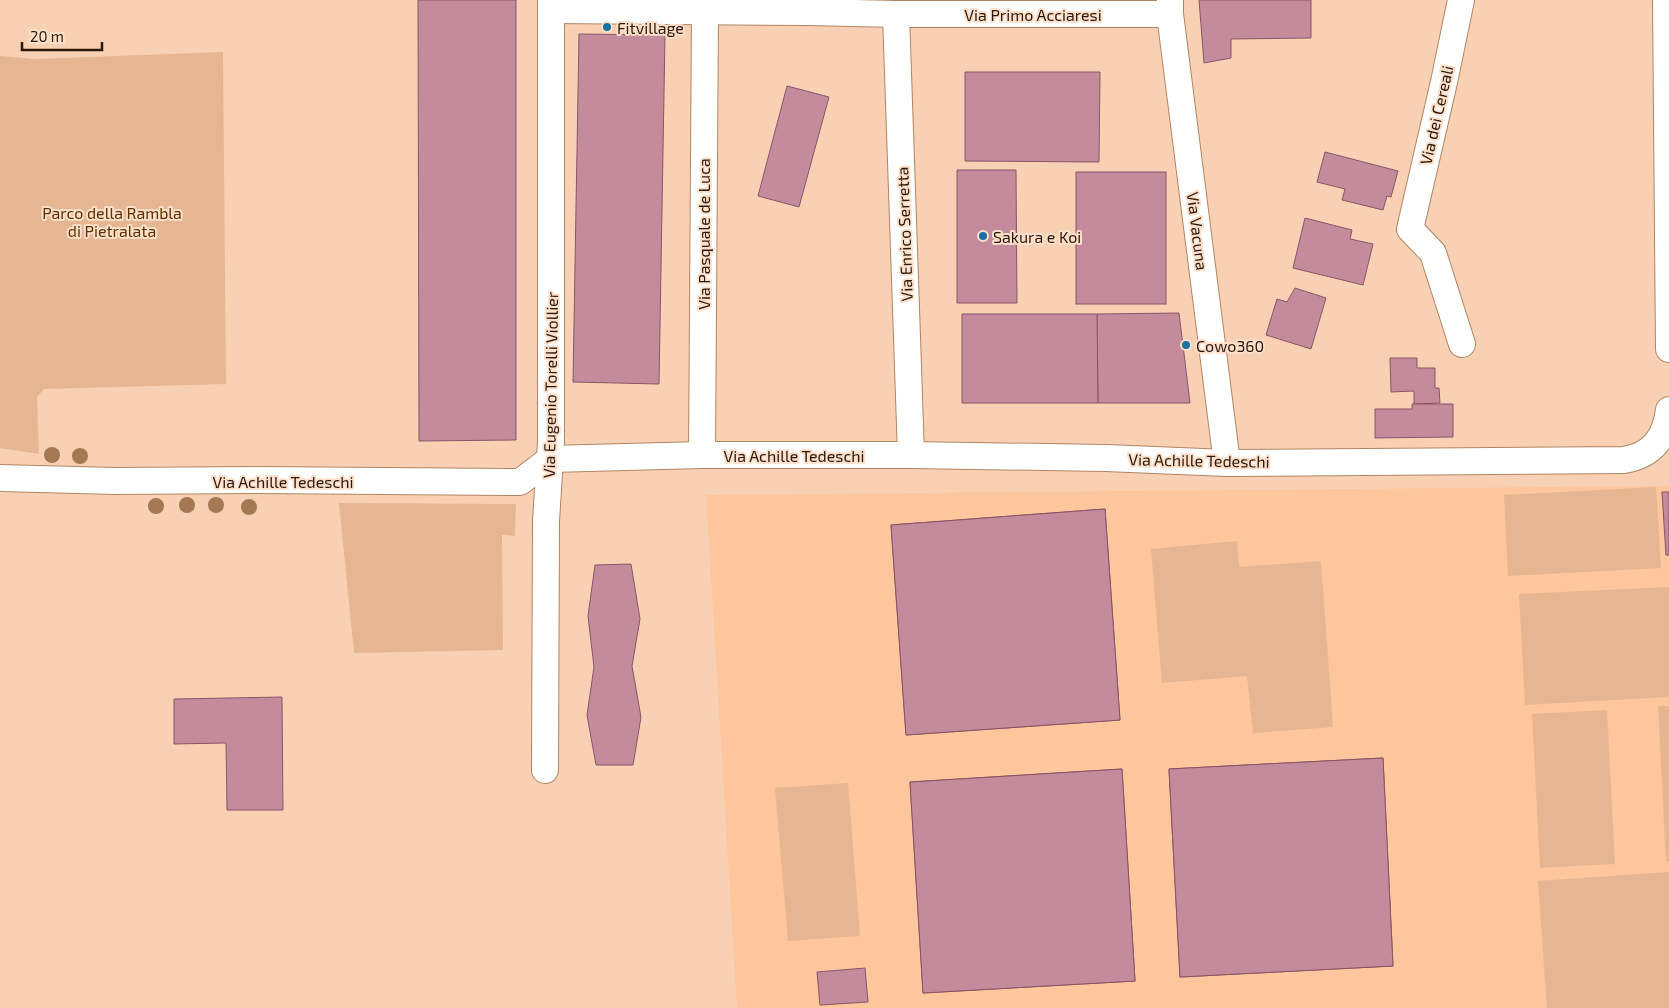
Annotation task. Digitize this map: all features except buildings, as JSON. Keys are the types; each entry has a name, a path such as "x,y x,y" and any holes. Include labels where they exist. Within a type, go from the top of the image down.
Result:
{"street":[{"name":"Via dei Cereali","path":"1461,0 1410,229 1433,253 1462,344"},
{"path":"1666,0 1669,349"},
{"path":"551,5 705,12"},
{"name":"Via Eugenio Torelli Viollier","path":"544,770 546,521 550,459 551,5"},
{"name":"Via Primo Acciaresi","path":"705,12 810,6 896,14 1170,7"},
{"name":"Via Vacuna","path":"1170,7 1227,463"},
{"name":"Via Pasquale de Luca","path":"702,455 705,12"},
{"name":"Via Enrico Serretta","path":"896,14 911,454"},
{"name":"Via Achille Tedeschi","path":"3,477 115,481 520,482 550,459 702,455 911,454 1106,458 1227,463 1624,460 1644,455 1653,447 1664,430 1669,410"}],"shaded area":[{"path":"1669,486 1669,1008 737,1008 706,495"}],"green space":[{"name":"Parco della Rambla di Pietralata","path":"223,52 226,384 44,389 37,397 39,454 0,448 0,56 36,59"},
{"path":"1656,487 1661,568 1508,576 1504,495"},
{"path":"339,503 516,504 515,536 502,535 503,650 354,653"},
{"path":"1237,541 1239,567 1321,561 1333,727 1253,733 1247,676 1162,683 1151,549"},
{"path":"1669,587 1669,697 1525,705 1519,594"},
{"path":"1658,706 1669,706 1669,861 1666,862"},
{"path":"1607,710 1615,864 1540,868 1532,714"},
{"path":"848,783 860,936 788,941 775,788"},
{"path":"1669,872 1669,1008 1547,1008 1538,881"}],"place":[{"name":"Fitvillage","path":"607,27"},
{"name":"Sakura e Koi","path":"983,236"},
{"name":"Cowo360","path":"1186,345"}]}
